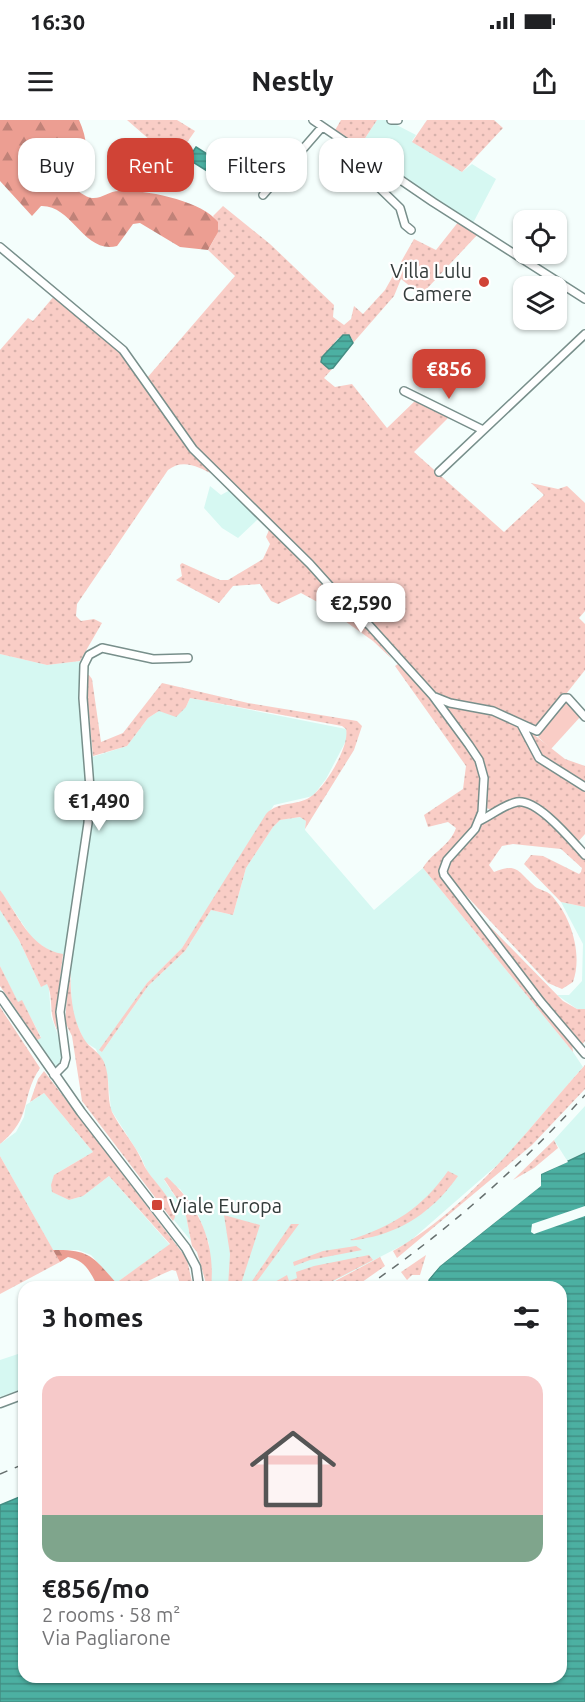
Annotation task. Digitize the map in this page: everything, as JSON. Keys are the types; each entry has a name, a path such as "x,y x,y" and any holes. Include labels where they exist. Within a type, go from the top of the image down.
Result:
{"street":[{"path":"312,120 339,138"},
{"path":"391,120 398,120"},
{"path":"263,195 322,127"},
{"path":"404,181 585,299"},
{"path":"384,192 400,208 405,225 411,230"},
{"path":"0,247 123,350 193,449 310,564 433,696 479,760 484,778 484,803 479,821 469,837 447,860 444,875 541,1002 585,1054"},
{"path":"439,472 585,334"},
{"path":"404,391 483,430"},
{"path":"54,1075 64,1065 66,1058 60,1012 88,823 90,788 82,698 84,664 94,650 102,648 153,658 188,658"},
{"path":"433,696 450,703 493,711 534,730 541,729 564,698 568,698 585,717"},
{"path":"521,724 539,758 585,786"},
{"path":"479,821 513,802 528,803 544,815 585,855"},
{"path":"0,996 54,1075 186,1248 196,1267 198,1281"},
{"path":"0,1403 18,1396"}],"shaded area":[{"path":"127,120 177,120 195,131 190,138 148,138"},
{"path":"341,120 377,120 365,138 342,138 334,132"},
{"path":"377,120 387,120 416,135 412,141 462,172 472,164 496,179 472,225 404,180 404,138 365,138"},
{"path":"427,120 494,120 503,128 462,172 412,142"},
{"path":"196,147 206,153 206,170 194,163"},
{"path":"223,206 270,244 334,305 333,317 344,325 351,319 354,306 363,314 385,290 414,239 436,250 459,221 478,234 421,295 401,279 394,296 353,343 352,338 338,338 321,362 329,369 333,368 324,378 335,387 352,384 387,428 417,399 450,416 414,452 504,532 544,495 531,483 558,489 567,486 585,503 585,611 579,618 585,624 585,670 540,727 537,728 432,692 369,620 356,611 197,450 147,378 235,276 208,250 217,229 213,216"},
{"path":"55,295 120,351 190,451 214,475 185,464 168,470 77,604 76,616 81,621 94,619 102,623 80,661 47,665 0,654 0,350 28,318 33,321"},
{"path":"343,335 349,335 353,343 333,368 329,369 321,362 322,357"},
{"path":"210,486 221,495 230,490 258,519 238,538 222,528 204,508"},
{"path":"269,530 308,565 366,626 392,659 373,641 321,604 301,593 278,604 271,601 260,584 233,586 219,603 176,580 182,576 180,565 182,563 220,580 228,580 263,559 270,544 266,537"},
{"path":"0,654 47,665 80,661 79,691 86,759 127,746 148,718 159,711 186,707 190,698 346,729 348,737 326,779 313,796 274,805 182,948 147,983 102,1052 148,986 185,951 211,910 233,915 246,868 273,827 280,820 301,817 306,821 305,830 374,910 423,868 583,1067 503,1160 409,1242 334,1281 211,1281 209,1244 198,1214 180,1189 164,1180 185,1211 191,1241 174,1220 173,1205 147,1171 141,1157 111,1110 108,1080 96,1049 85,1042 72,1014 70,958 52,953 32,938 0,890"},
{"path":"398,664 417,681 455,726 474,754 481,771 482,794 475,823 446,858 440,871 572,1043 573,1052 423,868 450,840 456,828 448,822 428,827 424,815 463,789 466,766 395,666"},
{"path":"89,675 92,679 101,742 123,733 162,683 248,703 357,721 362,726 354,750 305,829 306,821 300,817 280,820 273,827 246,868 233,915 211,910 185,951 148,986 102,1052 99,1050 147,983 182,948 266,814 277,807 307,799 319,790 331,774 341,754 346,729 342,726 190,698 186,707 176,717 159,711 148,718 127,746 93,756 85,676"},
{"path":"566,702 581,716 551,749 538,737"},
{"path":"450,705 499,716 517,724 534,757 585,789 585,834 577,843 546,814 528,802 520,799 512,800 496,811 486,808 485,774 447,711"},
{"path":"528,730 565,759 585,766 585,785 539,755"},
{"path":"519,804 533,808 585,859 585,907 561,902 524,864 531,855 543,856 579,874 582,868 561,849 513,844 502,846 489,865 494,872 509,868 518,871 537,888 550,894 564,913 573,935 577,959 573,982 562,989 548,983 447,875 451,858 471,839 480,825"},
{"path":"0,890 33,938 52,951 63,954 56,1013 57,1030 47,984 41,987 19,940 0,910"},
{"path":"561,902 585,907 585,1009 577,1009 557,995 569,995 582,981 583,944"},
{"path":"468,904 563,1001 577,1009 585,1009 585,1041 581,1046"},
{"path":"0,910 19,940 41,987 47,983 51,1016 61,1044 62,1058 57,1068 37,1040 41,1037 22,1001 18,1003 0,966"},
{"path":"70,958 72,1000 79,1029 86,1042 104,1062 112,1112 146,1169 170,1200 175,1215 173,1221 82,1101 72,1036 65,1022"},
{"path":"0,966 18,1002 22,1000 41,1038 37,1040 0,986"},
{"path":"0,1007 40,1068 18,1125 0,1144"},
{"path":"585,1065 585,1089 532,1145 397,1258 393,1251 448,1213 472,1190 519,1141"},
{"path":"44,1071 187,1259 192,1281 179,1281 176,1271 172,1270 148,1281 119,1281 170,1244 109,1176 83,1196 69,1200 52,1192 51,1185 54,1175 93,1152 44,1093 30,1102 38,1079"},
{"path":"44,1093 93,1152 54,1175 53,1192 69,1200 83,1196 109,1176 170,1245 119,1281 114,1281 91,1255 78,1250 53,1250 0,1156 0,1144 16,1132 24,1117 26,1105"},
{"path":"585,1106 585,1153 568,1162 554,1140"},
{"path":"554,1140 558,1148 534,1168 513,1180"},
{"path":"585,1153 585,1702 0,1702 0,1505 18,1498 18,1683 567,1683 567,1281 429,1281 440,1266 540,1186 541,1174"},
{"path":"0,1156 60,1262 24,1281 18,1281 18,1284 0,1294"},
{"path":"448,1171 458,1176 441,1197 410,1222 372,1237 350,1240 380,1229 405,1214 428,1195"},
{"path":"167,1177 188,1200 203,1226 211,1255 211,1281 205,1281 197,1252 192,1246 185,1211 164,1179"},
{"path":"224,1215 260,1225 242,1281 228,1281 230,1254"},
{"path":"291,1224 299,1224 258,1280 252,1281"},
{"path":"356,1246 362,1250 310,1260 294,1266 293,1262 323,1251"},
{"path":"369,1255 373,1260 333,1281 289,1281 297,1278 296,1272"},
{"path":"426,1255 420,1275 412,1275 407,1280 401,1272"},
{"path":"380,1257 385,1266 364,1281 335,1281"},
{"path":"287,1275 289,1281 276,1281"},
{"path":"18,1354 18,1390 0,1397 0,1360"}],"green space":[{"path":"0,120 79,120 85,138 18,138 18,192 80,192 92,198 112,192 158,194 199,208 218,222 218,232 208,250 180,247 140,223 133,224 117,246 105,247 86,237 62,213 52,208 41,206 32,216 0,181"},
{"path":"53,1250 77,1251 92,1258 114,1281 95,1281 82,1263 74,1258 68,1257 60,1262"}],"pier":[{"path":"566,1159 568,1162 541,1174 541,1186 440,1266 427,1281 438,1264 538,1184 536,1178 539,1172"},
{"path":"585,1206 585,1216 534,1234 531,1232 532,1224"}],"railway":[{"path":"375,1281 425,1244 481,1197 535,1148 585,1095"},
{"path":"0,1474 18,1466"}],"place":[{"name":"Villa Lulu Camere","path":"484,282"},
{"name":"Viale Europa","path":"157,1205"}]}
